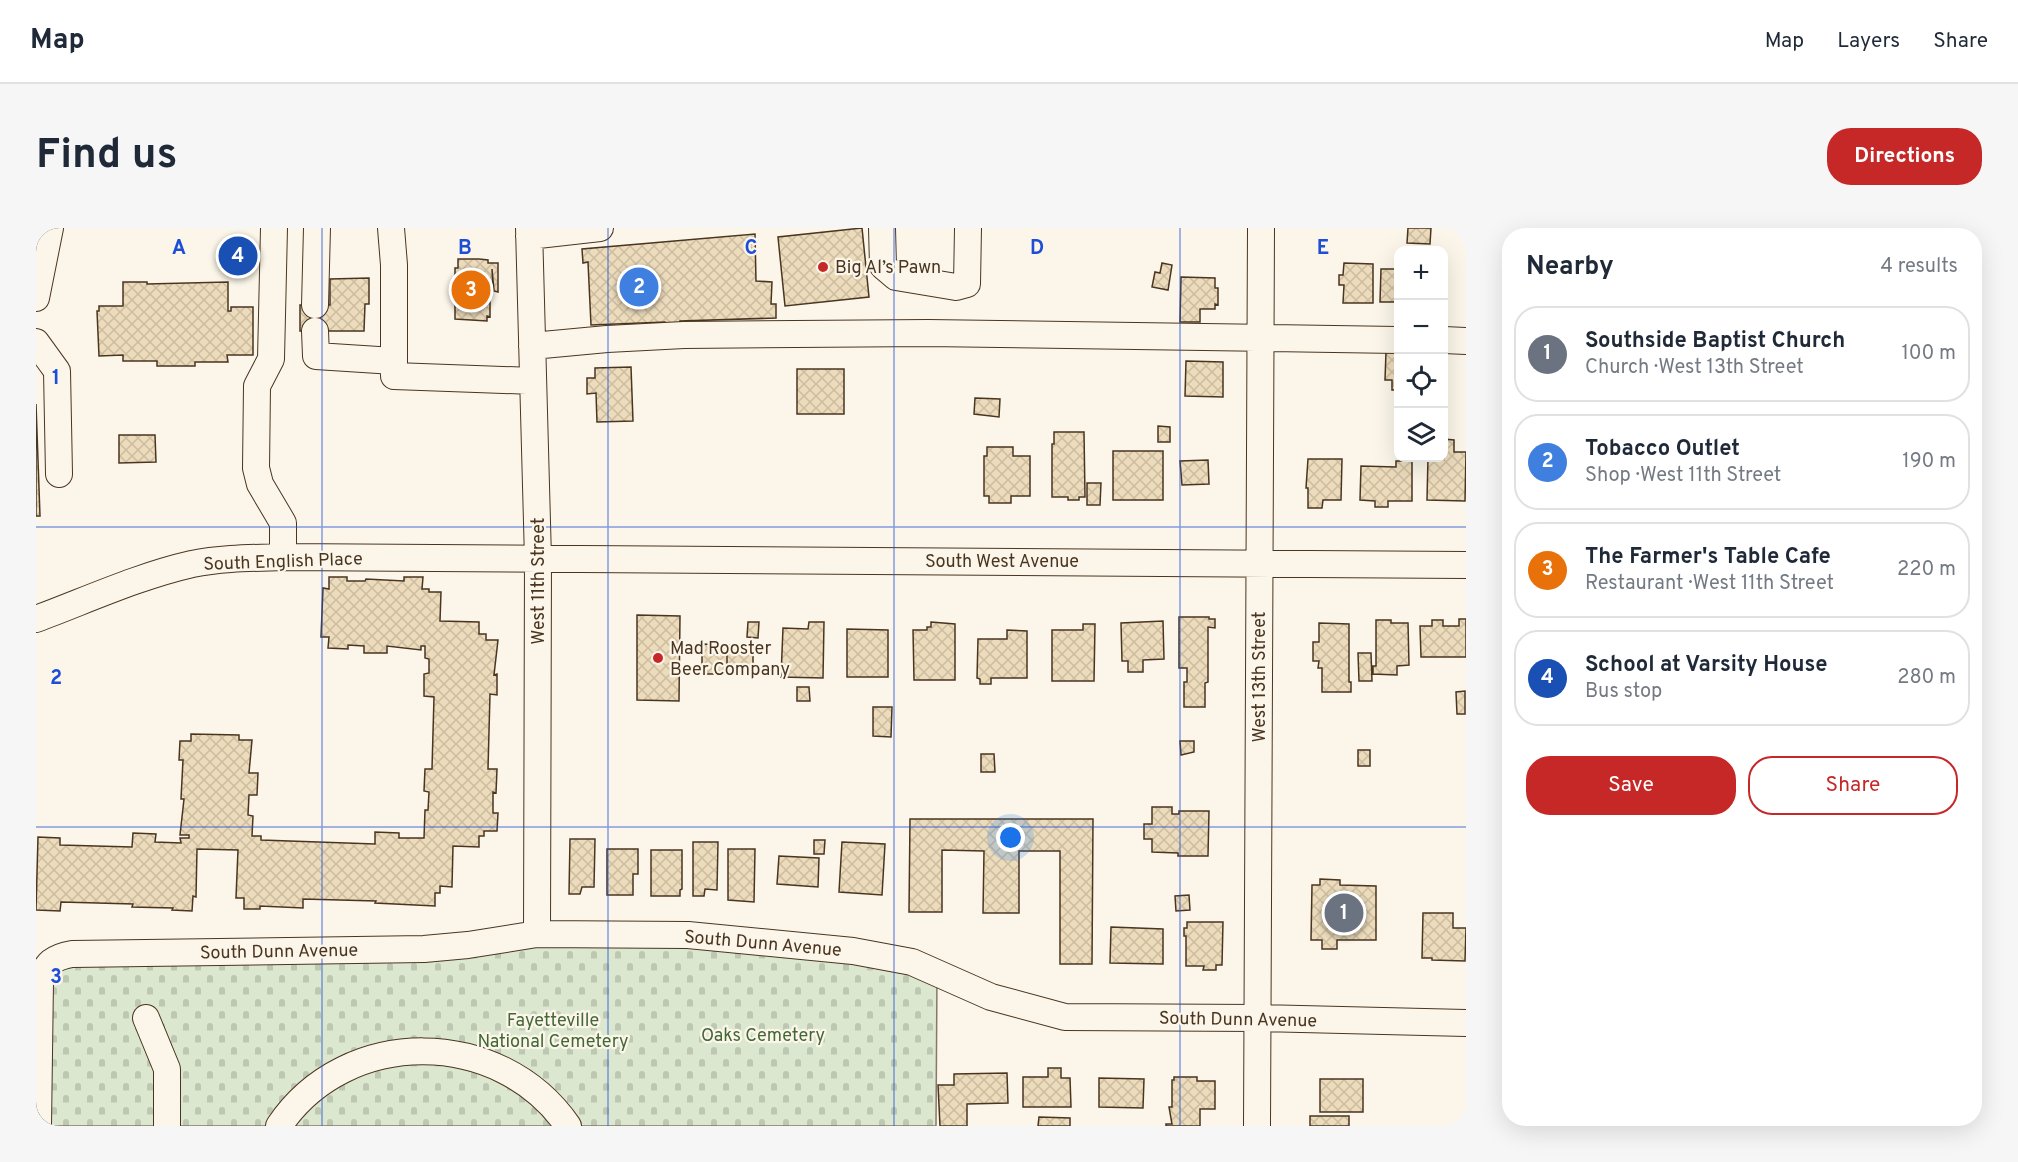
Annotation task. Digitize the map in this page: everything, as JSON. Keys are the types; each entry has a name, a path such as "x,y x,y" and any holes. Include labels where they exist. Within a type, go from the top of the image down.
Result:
{"street":[{"path":"36,298 50,228"},
{"path":"274,228 271,360 257,386 256,468 260,484 283,524 283,557"},
{"path":"315,305 317,228"},
{"path":"391,228 394,265 394,376 533,381"},
{"path":"529,232 600,228"},
{"path":"882,228 883,266 896,277 956,287 967,284 968,228"},
{"name":"West 13th Street","path":"1257,1126 1261,228"},
{"name":"West 11th Street","path":"529,232 538,559 537,934"},
{"path":"315,331 316,356 394,361"},
{"path":"532,346 684,335 928,333 1394,340"},
{"path":"1448,340 1466,341"},
{"path":"36,342 57,371 59,474"},
{"name":"South English Place","path":"36,619 160,573 193,564 224,560 283,557 538,559"},
{"name":"South West Avenue","path":"538,559 1466,565"},
{"name":"South Dunn Avenue","path":"38,1126 40,981 44,969 51,960 72,954 424,949 468,945 537,934 688,935 853,951 912,962 991,997 1065,1017 1258,1018 1466,1023"},
{"path":"146,1018 167,1069 167,1126"},
{"path":"279,1126 304,1097 347,1068 388,1054 431,1050 466,1055 514,1075 542,1096 568,1126"}],"green space":[{"name":"Fayetteville National Cemetery","path":"634,934 937,974 936,1126 38,1126 51,960"}],"building":[{"name":"Big Al’s Pawn","path":"862,228 869,297 785,306 778,237"},
{"path":"1408,228 1431,228 1430,244 1407,243"},
{"path":"755,234 756,281 772,282 771,304 776,304 776,318 680,321 680,327 665,327 665,322 591,325 588,262 583,263 582,249"},
{"path":"458,259 479,259 488,260 488,263 498,263 498,292 494,291 492,269 493,288 490,288 490,317 487,316 487,321 455,319 455,299 452,299 452,289 455,289 455,268 458,268"},
{"path":"1162,263 1172,265 1168,290 1152,287 1155,272 1160,273"},
{"path":"1344,263 1373,264 1373,303 1343,303 1344,285 1339,285 1339,275 1343,275"},
{"path":"1381,269 1394,269 1394,302 1380,302"},
{"path":"1181,277 1215,278 1215,288 1218,288 1218,305 1215,304 1215,309 1200,309 1200,322 1180,322"},
{"path":"369,278 369,304 365,304 364,331 300,331 300,305 330,305 330,279"},
{"path":"123,282 147,282 147,284 228,282 228,311 231,311 231,307 253,307 253,355 227,355 228,362 195,362 195,366 157,366 157,361 123,361 123,355 99,356 97,311 99,311 99,306 123,306"},
{"path":"1386,352 1394,352 1394,390 1392,390 1392,380 1385,380"},
{"path":"1186,361 1223,362 1223,397 1185,396"},
{"path":"631,367 633,421 597,422 596,393 587,394 587,378 595,378 595,368"},
{"path":"797,369 844,369 844,414 797,414"},
{"path":"975,398 1000,399 999,417 974,414"},
{"path":"36,404 40,516 36,516"},
{"path":"1158,426 1170,427 1170,442 1158,442"},
{"path":"1054,432 1084,432 1085,497 1079,497 1079,500 1052,497"},
{"path":"119,435 155,435 156,462 119,463"},
{"path":"1448,439 1454,440 1454,452 1466,452 1465,501 1427,500 1428,462 1448,462"},
{"path":"987,447 1013,447 1013,456 1030,456 1030,496 1011,496 1011,503 989,503 989,496 984,496 984,456 987,456"},
{"path":"1113,451 1163,451 1163,500 1113,500"},
{"path":"1308,459 1342,459 1341,500 1323,500 1322,508 1308,508 1308,488 1306,488"},
{"path":"1208,460 1209,484 1182,485 1180,461"},
{"path":"1396,462 1412,462 1412,501 1388,501 1388,507 1375,507 1375,501 1360,500 1361,466 1396,467"},
{"path":"1087,483 1101,483 1100,505 1087,505"},
{"path":"329,577 347,577 347,581 365,581 366,579 404,581 404,577 423,577 422,589 429,589 429,592 441,592 440,621 479,622 479,634 486,634 486,640 498,640 494,675 497,674 497,695 490,694 488,769 497,769 496,793 493,792 493,813 498,813 497,831 484,831 484,836 479,836 479,847 453,846 452,887 440,886 440,893 435,893 435,906 375,903 376,901 303,899 303,908 260,906 260,909 244,909 244,898 236,898 238,850 197,849 196,897 193,896 192,911 132,907 133,904 61,902 60,911 36,910 38,837 60,838 60,845 132,847 133,833 156,834 155,842 181,843 180,838 189,838 189,835 180,835 184,799 181,799 183,760 179,760 180,741 191,741 191,734 239,735 239,740 252,740 249,773 258,773 257,795 249,795 248,815 253,816 252,836 261,836 261,840 375,844 375,832 399,833 399,838 424,838 425,810 428,810 429,792 424,791 425,769 432,769 434,697 424,696 424,674 429,673 429,659 425,658 425,646 421,646 421,650 387,646 387,653 364,653 364,646 348,645 348,649 328,648 329,637 321,637 323,588 329,589"},
{"name":"Mad Rooster Beer Company","path":"637,615 680,616 679,701 637,700"},
{"path":"1179,617 1215,619 1215,628 1208,627 1208,682 1205,683 1205,707 1184,707 1184,682 1187,682 1187,668 1179,668"},
{"path":"1459,619 1466,619 1466,657 1421,657 1420,626 1432,626 1432,620 1443,620 1443,626 1459,626"},
{"path":"1376,620 1408,623 1409,665 1397,666 1397,675 1373,674 1373,666 1376,666"},
{"path":"1163,621 1164,659 1143,660 1143,672 1128,672 1128,661 1122,661 1121,623"},
{"path":"748,622 759,622 758,638 747,637"},
{"path":"809,622 824,622 823,678 781,677 783,628 808,629"},
{"path":"931,622 955,624 955,680 914,680 913,630 927,630 927,627 931,627"},
{"path":"1319,623 1349,624 1351,692 1322,692 1322,668 1318,668 1319,661 1313,661 1313,642 1319,642"},
{"path":"1083,624 1095,624 1094,681 1052,681 1052,630 1083,630"},
{"path":"847,629 888,630 888,677 847,677"},
{"path":"1007,630 1027,631 1027,678 991,678 991,684 980,684 980,679 977,678 978,639 1007,639"},
{"path":"702,644 727,645 727,674 702,674"},
{"path":"727,645 753,645 753,675 727,674"},
{"path":"1358,653 1371,653 1372,681 1359,681"},
{"path":"797,687 809,687 810,701 797,701"},
{"path":"1465,691 1465,714 1457,714 1456,692"},
{"path":"873,707 892,707 891,737 873,736"},
{"path":"1180,741 1194,741 1194,752 1181,755"},
{"path":"1358,750 1370,750 1370,766 1358,766"},
{"path":"981,754 994,754 995,772 981,772"},
{"path":"1152,807 1172,807 1172,814 1179,814 1179,811 1209,811 1208,856 1178,856 1178,853 1152,852 1152,839 1144,839 1144,824 1152,824"},
{"path":"910,819 1093,819 1092,964 1060,964 1060,851 1019,851 1019,913 983,913 984,851 942,850 942,912 909,912"},
{"path":"570,839 595,839 594,887 582,887 580,894 569,894"},
{"path":"814,840 825,840 824,854 814,854"},
{"path":"693,842 718,842 717,890 705,889 704,896 693,896"},
{"path":"842,842 885,844 882,895 839,892"},
{"path":"607,849 638,849 638,874 633,874 633,895 607,895"},
{"path":"728,849 755,849 754,902 728,900"},
{"path":"651,850 682,850 680,896 651,896"},
{"path":"779,856 819,858 818,887 777,884"},
{"path":"1320,879 1340,880 1340,885 1376,886 1376,940 1337,940 1337,949 1322,949 1322,940 1311,940 1312,885 1320,885"},
{"path":"1189,895 1190,910 1176,911 1175,896"},
{"path":"1423,913 1453,913 1453,928 1466,928 1465,961 1422,958"},
{"path":"1187,922 1223,922 1222,965 1216,965 1216,970 1203,970 1204,966 1186,966 1184,928 1187,928"},
{"path":"1111,927 1163,929 1163,964 1110,963"},
{"path":"1048,1068 1061,1068 1061,1078 1070,1078 1071,1107 1023,1107 1023,1077 1048,1077"},
{"path":"1007,1073 1008,1103 967,1104 967,1126 940,1126 938,1085 954,1085 954,1074"},
{"path":"1174,1077 1197,1077 1197,1081 1215,1081 1215,1109 1200,1109 1200,1126 1166,1126 1166,1124 1172,1124 1169,1107 1172,1107"},
{"path":"1099,1078 1144,1079 1143,1108 1099,1107"},
{"path":"1320,1079 1363,1079 1363,1112 1320,1112"},
{"path":"1310,1116 1349,1116 1349,1126 1310,1126"},
{"path":"1039,1117 1070,1118 1070,1126 1038,1126"}],"place":[{"name":"School at Varsity House","path":"238,256"},
{"name":"Big Al’s Pawn","path":"823,267"},
{"name":"Tobacco Outlet","path":"639,287"},
{"name":"The Farmer's Table Cafe","path":"471,290"},
{"name":"Mad Rooster Beer Company","path":"658,658"},
{"name":"Southside Baptist Church","path":"1344,913"}],"park label":[{"name":"Oaks Cemetery","path":"763,1035"}]}
